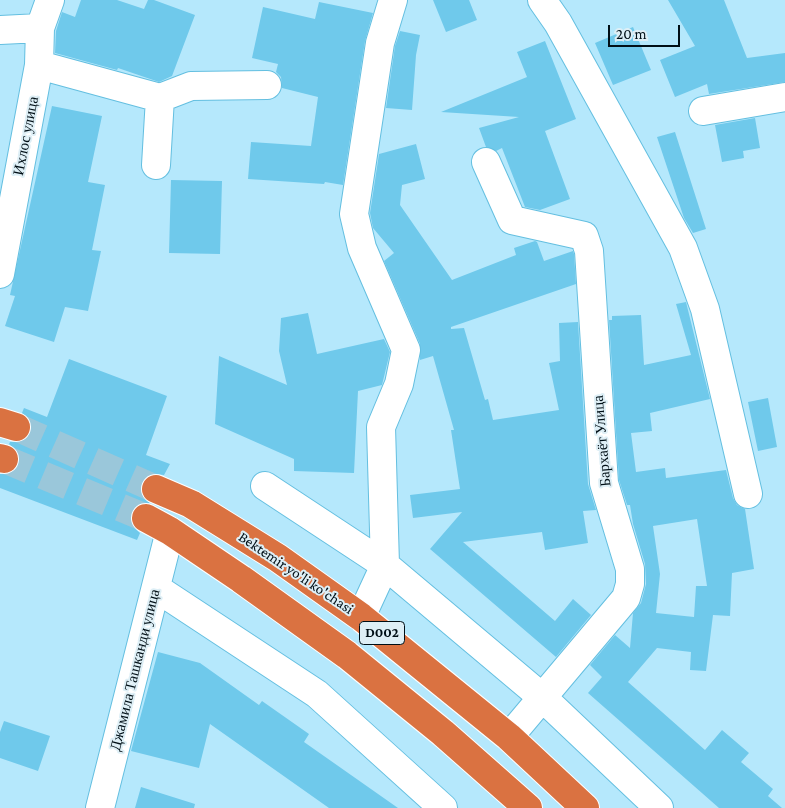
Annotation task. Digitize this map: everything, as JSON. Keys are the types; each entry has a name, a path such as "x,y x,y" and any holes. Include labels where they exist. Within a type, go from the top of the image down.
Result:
{"highway":[{"name":"Bektemir yo'li ko'chasi","path":"156,489 191,504 278,558 361,617 509,738 585,808"},
{"name":"D002","path":"146,518 241,578 347,655 443,733 528,808"}],"street":[{"name":"Ихлос улица","path":"0,274 39,65 40,28 50,0"},
{"path":"361,617 385,565 381,427 399,384 406,350 362,248 354,214 380,43 394,0"},
{"path":"542,0 558,23 683,248 705,309 748,494"},
{"path":"0,30 40,28"},
{"path":"39,65 160,98 191,86 267,85"},
{"path":"703,111 785,97"},
{"path":"156,165 160,98"},
{"name":"Бархаёт Улица","path":"486,162 512,220 584,236 590,251 604,483 630,570 630,584 626,598 509,738"},
{"path":"265,486 385,565 543,698 659,808"},
{"name":"Джамила Ташканди улица","path":"100,808 170,532"},
{"path":"156,588 317,694 443,808"}],"building":[{"path":"81,0 117,0 144,9 148,0 154,0 195,15 172,76 159,82 118,68 117,70 55,53 56,31 62,12 75,17"},
{"path":"433,0 469,0 477,20 446,32"},
{"path":"668,0 724,0 747,58 785,53 785,82 709,94 707,84 675,97 660,60 695,46"},
{"path":"319,2 373,13 365,41 343,185 325,182 324,184 248,179 251,142 311,146 318,97 282,88 281,77 276,72 278,64 252,58 263,7 315,19"},
{"path":"633,27 651,70 613,85 595,43"},
{"path":"400,31 420,35 416,55 412,110 386,108 395,46"},
{"path":"545,41 576,119 545,131 570,199 540,210 525,207 502,148 496,151 486,147 479,128 519,117 441,112 527,77 517,52"},
{"path":"52,106 102,116 88,182 105,185 92,250 101,251 88,311 65,307 54,342 5,326 15,296 10,295"},
{"path":"755,118 760,148 743,151 744,158 722,162 715,125"},
{"path":"675,132 706,229 693,233 684,218 657,137"},
{"path":"416,144 425,179 402,185 400,205 452,280 516,255 514,248 535,241 544,261 573,251 574,254 576,284 451,327 451,329 464,328 485,400 488,399 493,420 559,410 549,363 560,361 559,323 578,322 588,484 596,510 583,511 588,543 545,550 542,532 463,542 555,621 573,599 591,615 556,657 430,549 462,512 413,518 410,495 460,489 451,430 454,430 433,356 420,360 420,344 384,261 394,253 373,228 370,213 379,154"},
{"path":"171,180 222,181 220,254 169,253"},
{"path":"686,302 710,399 650,413 652,431 631,433 636,472 665,468 666,478 726,470 733,498 737,505 745,509 754,569 732,573 730,616 713,615 706,671 690,670 691,652 657,648 628,682 705,750 722,730 749,753 741,762 773,789 768,796 782,808 719,808 588,693 602,677 590,665 615,635 630,648 633,613 641,603 646,584 645,564 633,524 630,505 627,505 619,480 609,320 612,320 612,316 641,315 644,365 691,355 676,304","holes":["697,519 707,586 696,586 694,617 656,613 660,574 653,526"]},
{"path":"308,313 317,354 384,339 390,352 382,385 358,391 354,473 294,471 294,459 215,424 219,356 287,385 279,351 281,318"},
{"path":"69,359 167,396 146,455 170,464 164,475 154,474 146,477 142,483 141,491 143,498 150,503 138,504 132,511 130,519 132,526 140,533 137,540 0,488 0,474 8,474 15,470 19,462 19,454 9,444 10,442 20,442 27,438 31,431 31,423 22,413 24,408 47,417"},
{"path":"768,398 777,447 758,451 748,402"},
{"path":"158,652 200,663 259,705 262,701 309,734 304,742 398,808 329,808 210,724 199,768 131,751"},
{"path":"4,721 50,736 38,771 0,758 0,732"},
{"path":"141,787 195,804 194,808 135,808"}],"tunnel":[{"path":"16,427 156,489"},
{"path":"4,459 146,518"}]}
